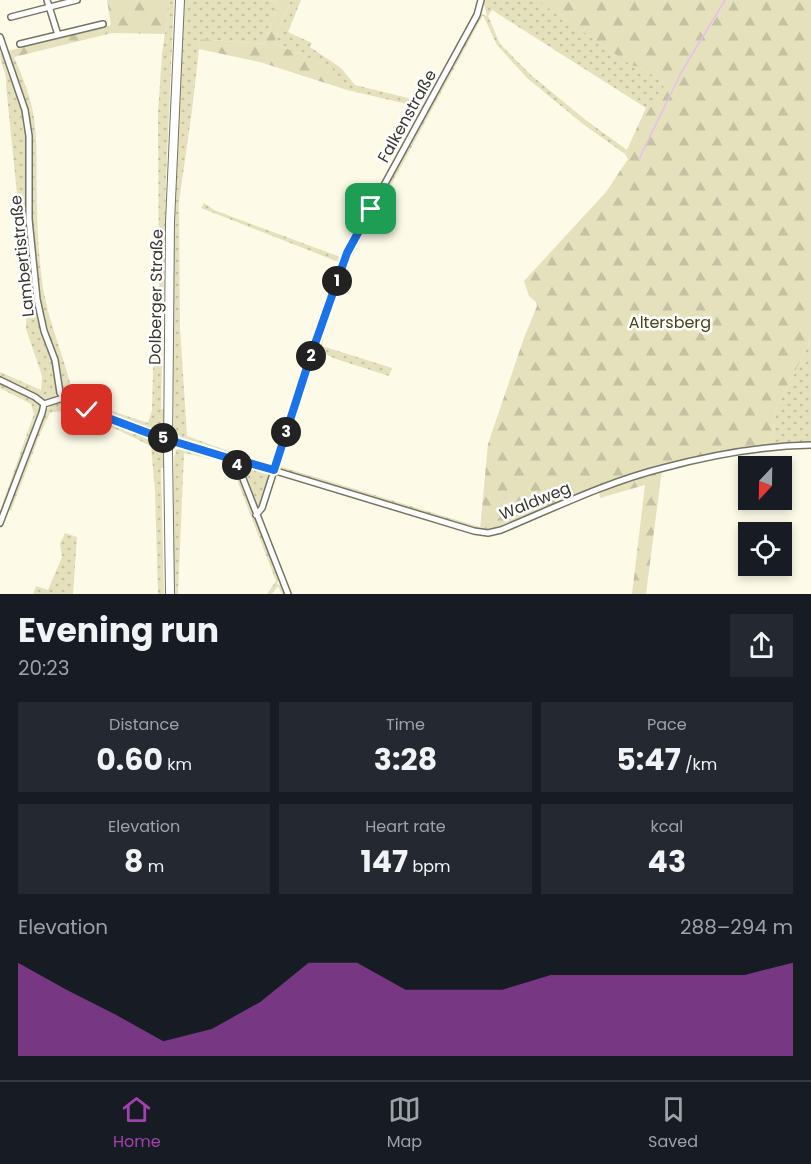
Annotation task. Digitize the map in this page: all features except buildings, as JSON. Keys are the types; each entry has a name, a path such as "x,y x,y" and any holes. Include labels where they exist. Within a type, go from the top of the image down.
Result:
{"main road":[{"name":"Dolberger Straße","path":"170,594 170,222 180,0"}],"street":[{"path":"47,0 58,35"},
{"path":"11,17 77,0"},
{"name":"Falkenstraße","path":"256,515 262,508 310,358 347,253 477,15 481,0"},
{"path":"20,44 103,24"},
{"name":"Lambertistraße","path":"0,37 25,110 29,136 30,219 37,299 55,360 63,398"},
{"path":"0,380 35,397 44,404"},
{"path":"44,404 63,398 68,403 169,440 225,457 237,465 288,594"},
{"path":"0,523 44,404"},
{"name":"Waldweg","path":"237,465 246,462 474,531 488,533 501,530 598,489 662,468 773,446 811,445"}],"green space":[{"path":"107,0 170,0 165,34 112,33 10,58 8,51 111,25"},
{"path":"170,0 174,0 166,179 161,409 164,409 164,427 159,431 77,403 69,399 64,392 57,359 46,330 40,298 32,219 31,136 27,109 10,58 14,57 33,110 40,267 49,315 73,395 148,423 152,410 155,292 159,291 158,113 162,53"},
{"path":"184,0 269,0 278,2 265,44 198,39 199,49 192,110 179,202 180,328 187,436 269,466 238,461 179,436 174,429 173,223"},
{"path":"269,0 291,0 274,43 334,69 347,90 260,62 199,49 198,39 265,44 278,2"},
{"path":"291,0 301,0 288,32 312,43 310,47 341,68 355,85 408,98 424,106 476,5 479,5 423,110 347,90 333,69 274,43"},
{"path":"483,0 542,0 543,4 631,64 642,68 666,84 653,105 646,108 492,10 488,16 500,44 531,75 627,150 625,154 583,124 527,78 497,45 483,15 351,259 324,335 322,346 392,368 389,376 318,351 279,466 480,527 480,530 280,470 277,465 350,253 477,18 481,14 487,16"},
{"name":"Altersberg","path":"542,0 811,0 811,340 775,411 772,445 662,469 646,594 632,594 645,485 600,498 599,491 500,528 480,530 488,444 537,306 529,296 524,281 606,192 628,159 625,154 646,108 653,105 665,84 642,68 631,65 543,4"},
{"path":"0,53 2,53 17,90 24,122 27,229 31,272 37,310 50,349 57,388 55,397 47,400 0,378 0,372 41,390 42,376 26,329 27,293 6,77"},
{"path":"204,203 214,210 343,258 370,208 341,263 201,208"},
{"path":"341,263 274,462 269,466 274,460"},
{"path":"811,340 811,443 772,445 775,411"},
{"path":"0,382 35,399 40,405 40,412 0,518 0,511 34,414 31,404 0,388"},
{"path":"61,402 121,425 162,447 165,468 161,468 164,594 158,594 155,491 151,446 86,417 60,411 50,413 11,511 7,509 44,412 51,405"},
{"path":"180,448 224,459 237,471 279,579 277,583 282,585 286,594 282,594 278,586 272,594 267,594 276,581 232,467 224,462 184,453 178,594 173,594 174,458 176,450"},
{"path":"245,464 271,472 257,509 242,470"},
{"path":"65,533 77,537 73,594 33,594 36,586 48,590 62,557 60,544"}],"waterway":[{"path":"639,159 682,71 725,0"}],"route":[{"path":"87,410 156,436 225,457 237,465 246,462 274,470 347,253 371,209"}]}
